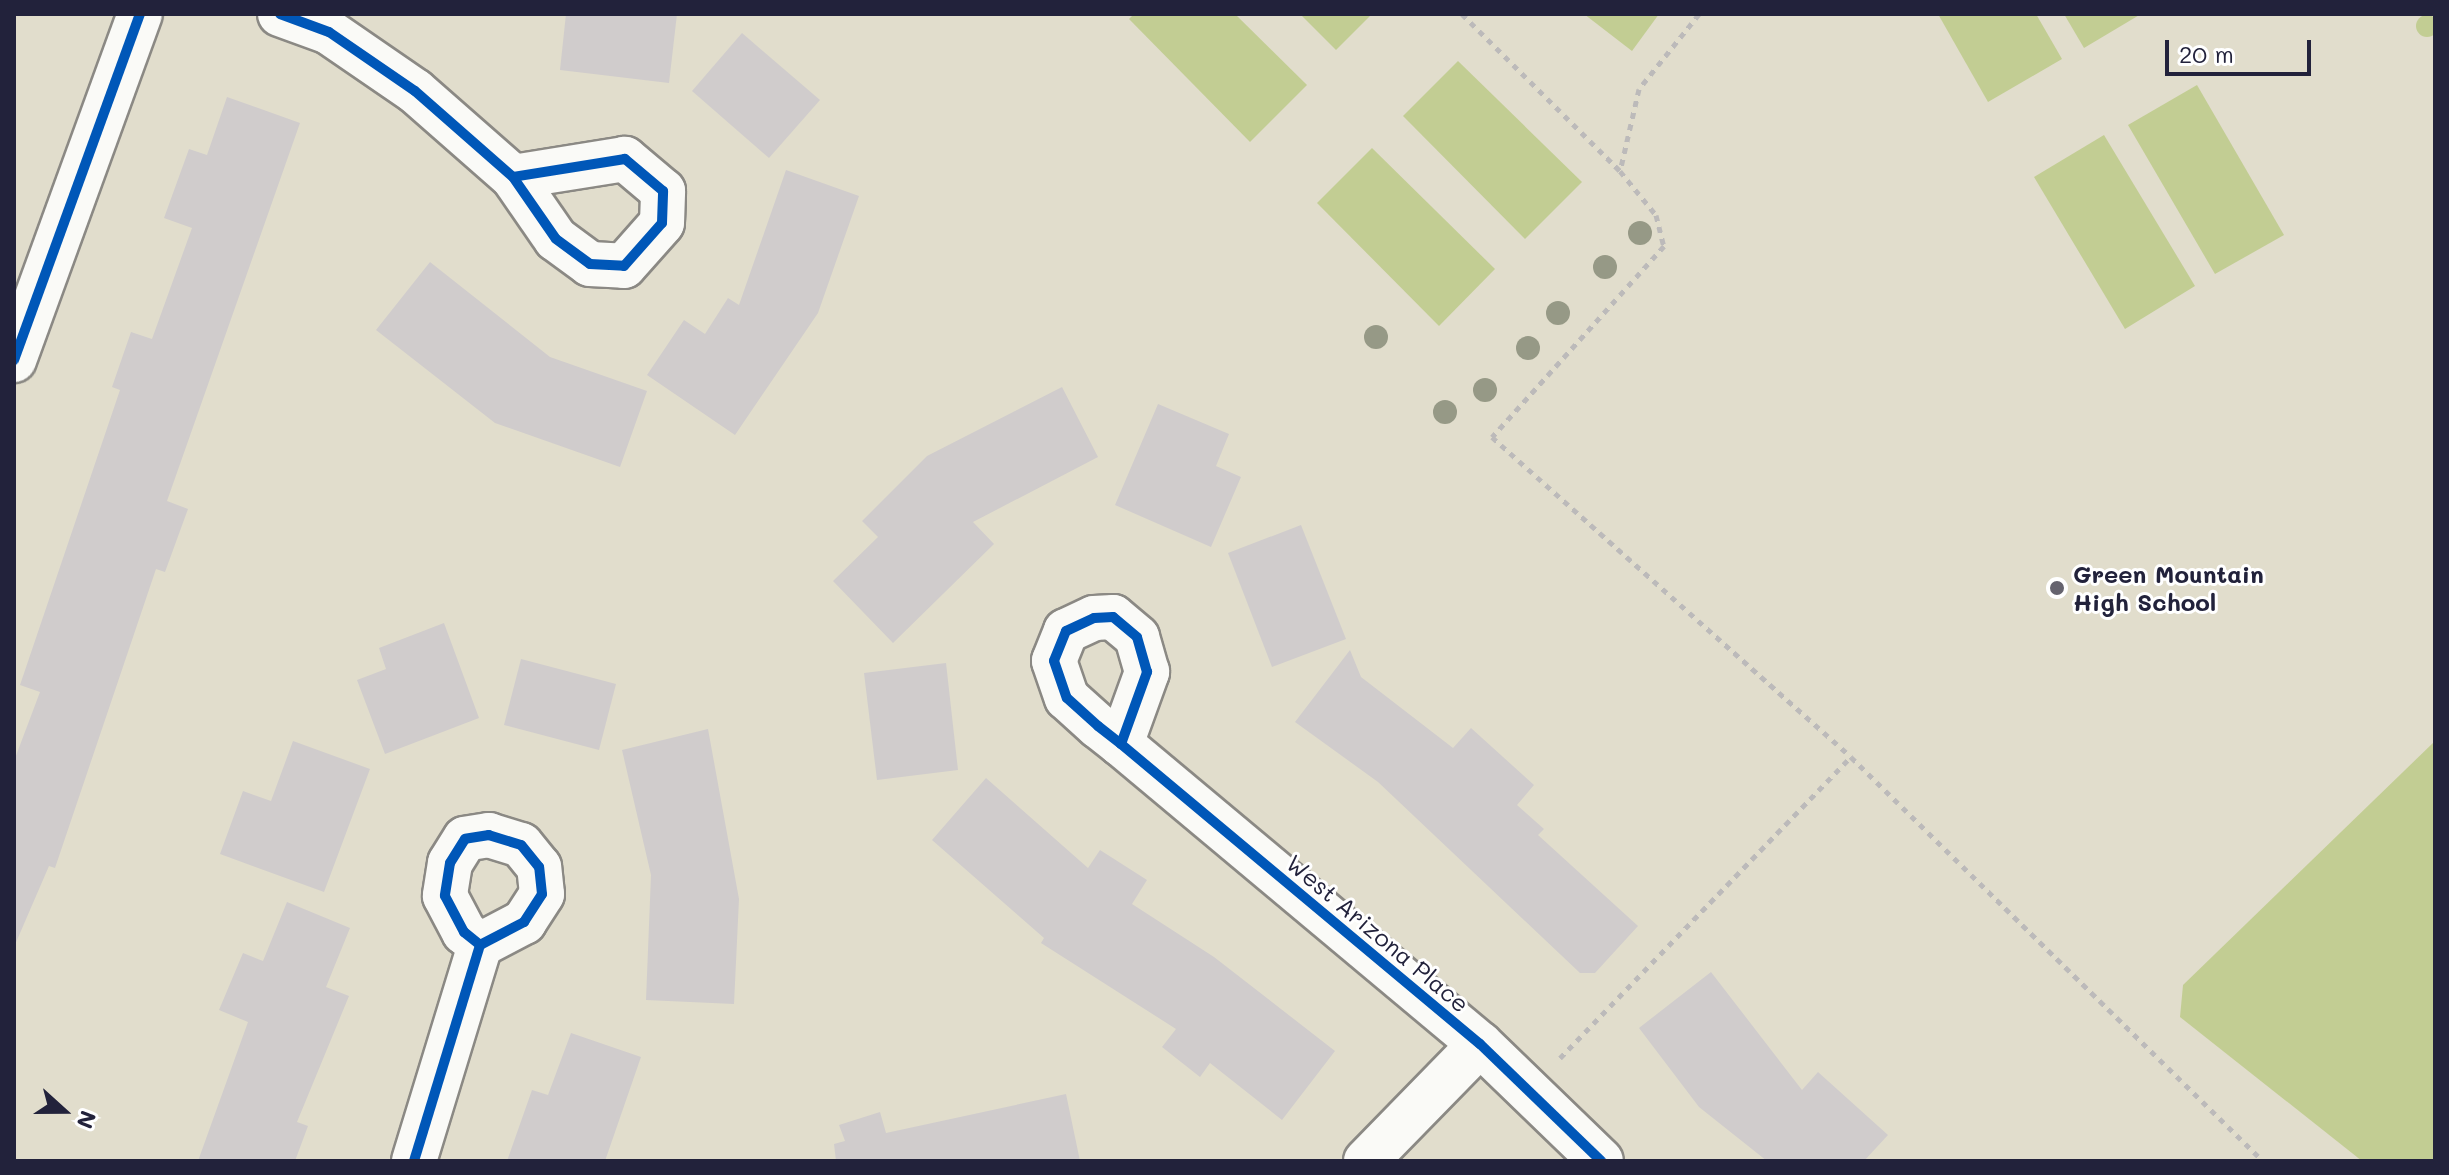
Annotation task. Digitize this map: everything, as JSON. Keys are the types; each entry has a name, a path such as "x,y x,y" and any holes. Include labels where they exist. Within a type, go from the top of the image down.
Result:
{"street":[{"path":"14,360 140,14"},
{"path":"280,14 329,32 415,91 513,177"},
{"name":"West Arizona Place","path":"1121,744 1480,1044 1601,1161"},
{"path":"414,1161 480,945"},
{"path":"1366,1161 1480,1044"}],"path":[{"path":"1462,14 1620,171 1656,215 1664,246 1492,437 1851,757 2263,1161"},
{"path":"1620,171 1639,89 1699,14"},
{"path":"1530,1092 1851,757"}],"green space":[{"path":"1134,14 1235,14 1307,85 1250,142 1129,19"},
{"path":"1300,14 1372,14 1336,50"},
{"path":"1584,14 1659,14 1632,51"},
{"path":"1938,14 2036,14 2062,59 1988,102"},
{"path":"2064,14 2141,14 2084,48"},
{"path":"2427,15 2435,18 2438,26 2435,34 2427,37 2419,34 2416,26 2419,18"},
{"path":"1458,61 1582,182 1525,239 1403,116"},
{"path":"2197,85 2284,235 2215,274 2128,125"},
{"path":"2104,135 2195,286 2125,329 2034,177"},
{"path":"1372,148 1495,269 1439,326 1317,203"},
{"path":"2435,741 2435,1161 2362,1161 2180,1017 2183,985"}],"building":[{"path":"566,14 677,14 669,83 560,70"},
{"path":"742,33 820,100 769,158 692,91"},
{"path":"227,97 300,123 167,501 188,509 165,572 156,569 55,868 49,866 14,947 14,761 40,692 20,685 120,390 112,387 131,332 152,339 192,228 164,218 189,149 207,155"},
{"path":"786,170 859,196 818,313 735,435 647,375 684,320 705,334 728,298 739,305"},
{"path":"430,262 550,357 647,391 620,467 495,423 376,330"},
{"path":"1062,387 1098,457 973,522 994,544 893,643 833,581 878,537 862,521 927,456"},
{"path":"1158,404 1229,434 1216,466 1241,477 1211,547 1115,505"},
{"path":"1301,525 1346,639 1272,667 1228,553"},
{"path":"444,623 479,718 385,754 357,680 386,669 379,648"},
{"path":"1350,650 1361,677 1453,748 1471,728 1534,785 1517,805 1544,829 1538,835 1638,926 1595,973 1580,973 1378,782 1295,722"},
{"path":"521,659 616,684 599,750 504,725"},
{"path":"946,663 958,770 877,780 864,673"},
{"path":"708,729 739,899 734,1004 646,1000 651,875 622,750"},
{"path":"293,741 370,769 324,892 220,854 243,791 271,801"},
{"path":"986,778 1088,868 1100,850 1147,880 1132,904 1214,957 1335,1051 1282,1120 1210,1063 1200,1077 1162,1047 1176,1029 1041,943 1044,938 932,840"},
{"path":"287,902 350,928 326,987 349,996 297,1122 308,1126 295,1161 198,1161 248,1022 219,1010 243,953 263,961"},
{"path":"1711,972 1802,1090 1818,1072 1888,1135 1864,1161 1767,1161 1699,1107 1639,1028"},
{"path":"571,1033 641,1057 605,1161 507,1161 532,1090 548,1095"},
{"path":"1066,1094 1080,1161 836,1161 834,1144 845,1141 839,1125 880,1112 886,1133"}],"cycle path":[{"path":"14,360 140,14"},
{"path":"280,14 329,32 415,91 513,177 556,239 590,264 624,266 662,223 663,191 625,159 513,177"},
{"path":"1121,744 1147,672 1137,637 1113,617 1094,618 1066,631 1054,661 1067,698 1098,726 1480,1044 1601,1161"},
{"path":"414,1161 480,945 524,922 542,894 539,867 521,845 489,835 465,839 450,863 445,896 464,932 480,945"}],"place":[{"name":"Green Mountain High School","path":"2057,588"}]}
